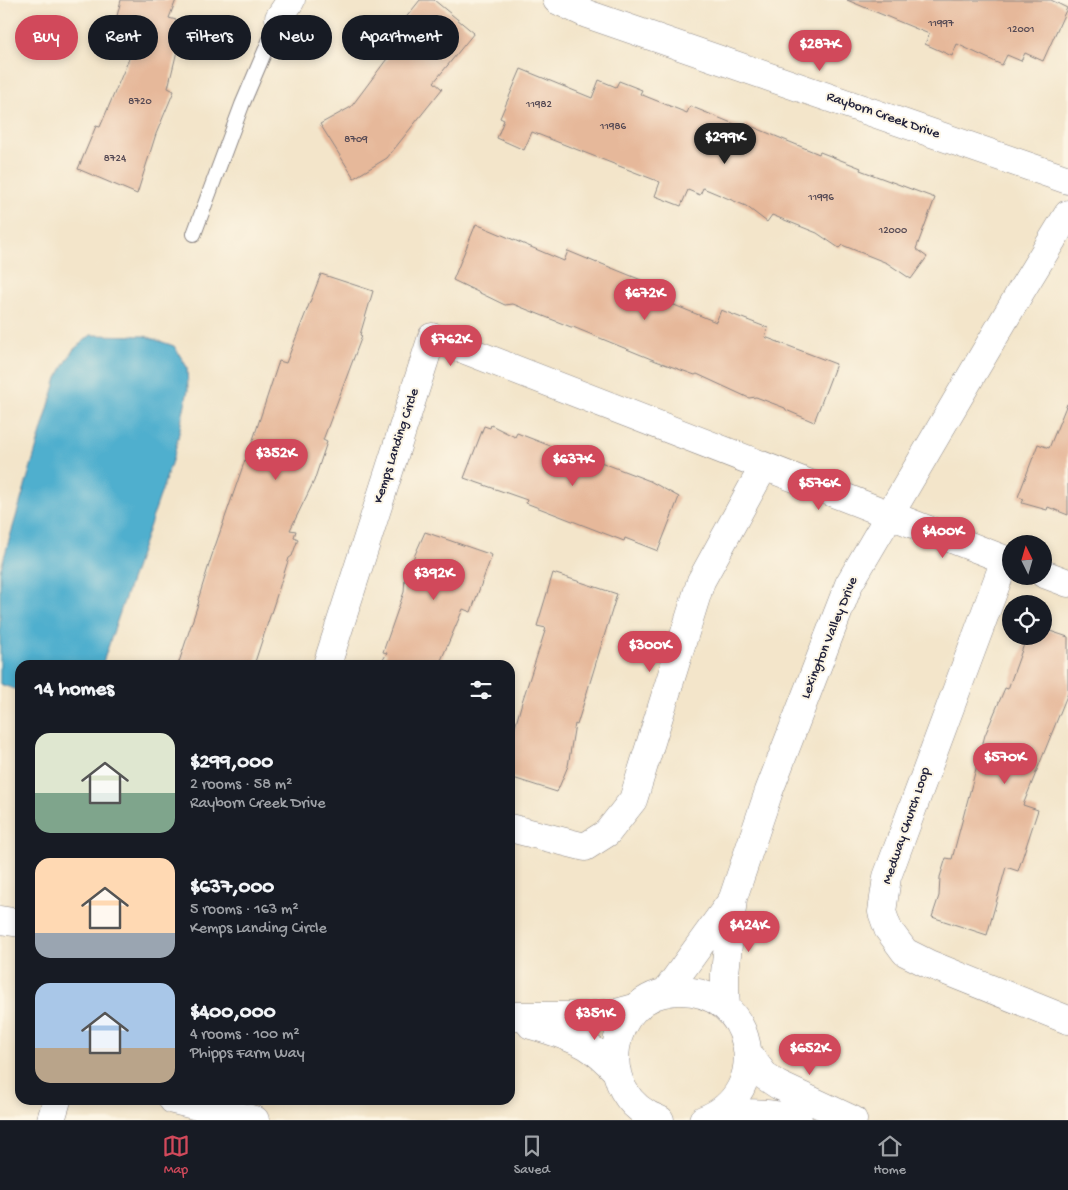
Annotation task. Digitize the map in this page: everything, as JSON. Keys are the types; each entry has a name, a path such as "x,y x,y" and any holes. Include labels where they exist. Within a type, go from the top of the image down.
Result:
{"street":[{"name":"Rayborn Creek Drive","path":"557,0 587,14 1068,180"},
{"name":"Lexington Valley Drive","path":"726,1008 725,988 733,898 769,791 850,584 1068,214"},
{"name":"Kemps Landing Circle","path":"329,660 432,337 1002,559"},
{"path":"515,829 585,847 607,833 633,800 701,581 764,466"},
{"name":"Medway Church Loop","path":"1002,577 887,877 882,912 888,929 905,952 929,964 1068,1020"},
{"path":"1052,577 1068,583"},
{"name":"Lexington Valley Drive","path":"665,993 733,898"},
{"path":"0,920 15,922"},
{"path":"660,1120 646,1113 637,1113 624,1091 617,1072 615,1052 620,1032 631,1014 638,1007 646,1001 665,993 676,991 708,996 726,1008 744,1033 748,1054 746,1074 738,1093 731,1102 709,1117"},
{"path":"515,1017 584,1016 616,1013 638,1007"},
{"path":"515,1019 552,1031 587,1046 606,1060 617,1072"},
{"path":"748,1054 771,1081 853,1120"},
{"path":"51,1120 56,1105"},
{"path":"194,1105 255,1120"},
{"path":"709,1117 746,1113 770,1113 798,1120"}],"lane":[{"path":"194,234 242,105 285,9"}],"water":[{"path":"91,335 145,336 174,346 187,367 188,390 175,452 104,660 15,660 15,689 0,684 0,571 57,378 73,350"}],"building":[{"path":"121,0 176,0 170,15 168,15 168,60 175,60 168,88 174,91 156,134 137,194 78,169 96,126 100,127 128,60 158,60 158,15 117,15"},
{"path":"420,0 434,0 452,15 408,15"},
{"path":"847,0 1051,0 1067,8 1043,61 1025,53 1021,61 1007,55 1002,65 957,44 952,56 925,44 929,34"},
{"path":"459,21 474,33 459,51"},
{"path":"386,60 452,60 434,82 442,89 387,158 354,178 320,124 351,107"},
{"path":"521,69 592,98 599,80 616,87 619,81 642,90 640,94 687,113 690,106 744,128 746,124 935,198 916,249 927,257 911,279 887,263 842,245 839,248 817,233 772,215 767,222 746,206 703,188 700,195 688,190 681,206 655,196 660,182 532,132 524,150 497,138 504,120 500,118"},
{"path":"476,224 564,261 568,251 656,286 652,296 716,322 721,310 768,328 765,337 836,364 814,422 785,408 756,397 749,398 697,374 695,375 656,361 513,304 505,305 453,280"},
{"path":"321,274 373,291 360,335 362,336 323,440 327,442 314,481 290,530 296,531 294,537 298,539 292,556 289,558 256,660 180,660 211,558 279,361 286,363"},
{"path":"1067,404 1068,515 1048,507 1047,510 1022,503 1024,499 1018,497 1038,444 1049,448"},
{"path":"491,425 515,437 517,433 589,461 590,458 650,481 679,497 658,551 625,538 624,541 526,503 527,500 464,478 484,426 490,428"},
{"path":"425,532 492,555 471,612 463,609 441,660 383,660 387,653 383,652 404,592 405,577"},
{"path":"553,573 617,594 577,725 575,724 568,766 557,792 515,779 515,728 546,628 537,626"},
{"path":"1052,632 1068,637 1068,693 1023,805 1038,810 1018,871 1006,867 987,935 932,917 939,896 940,877 946,858 952,859 985,735 1005,688 1008,689 1024,645 1052,645"}]}
